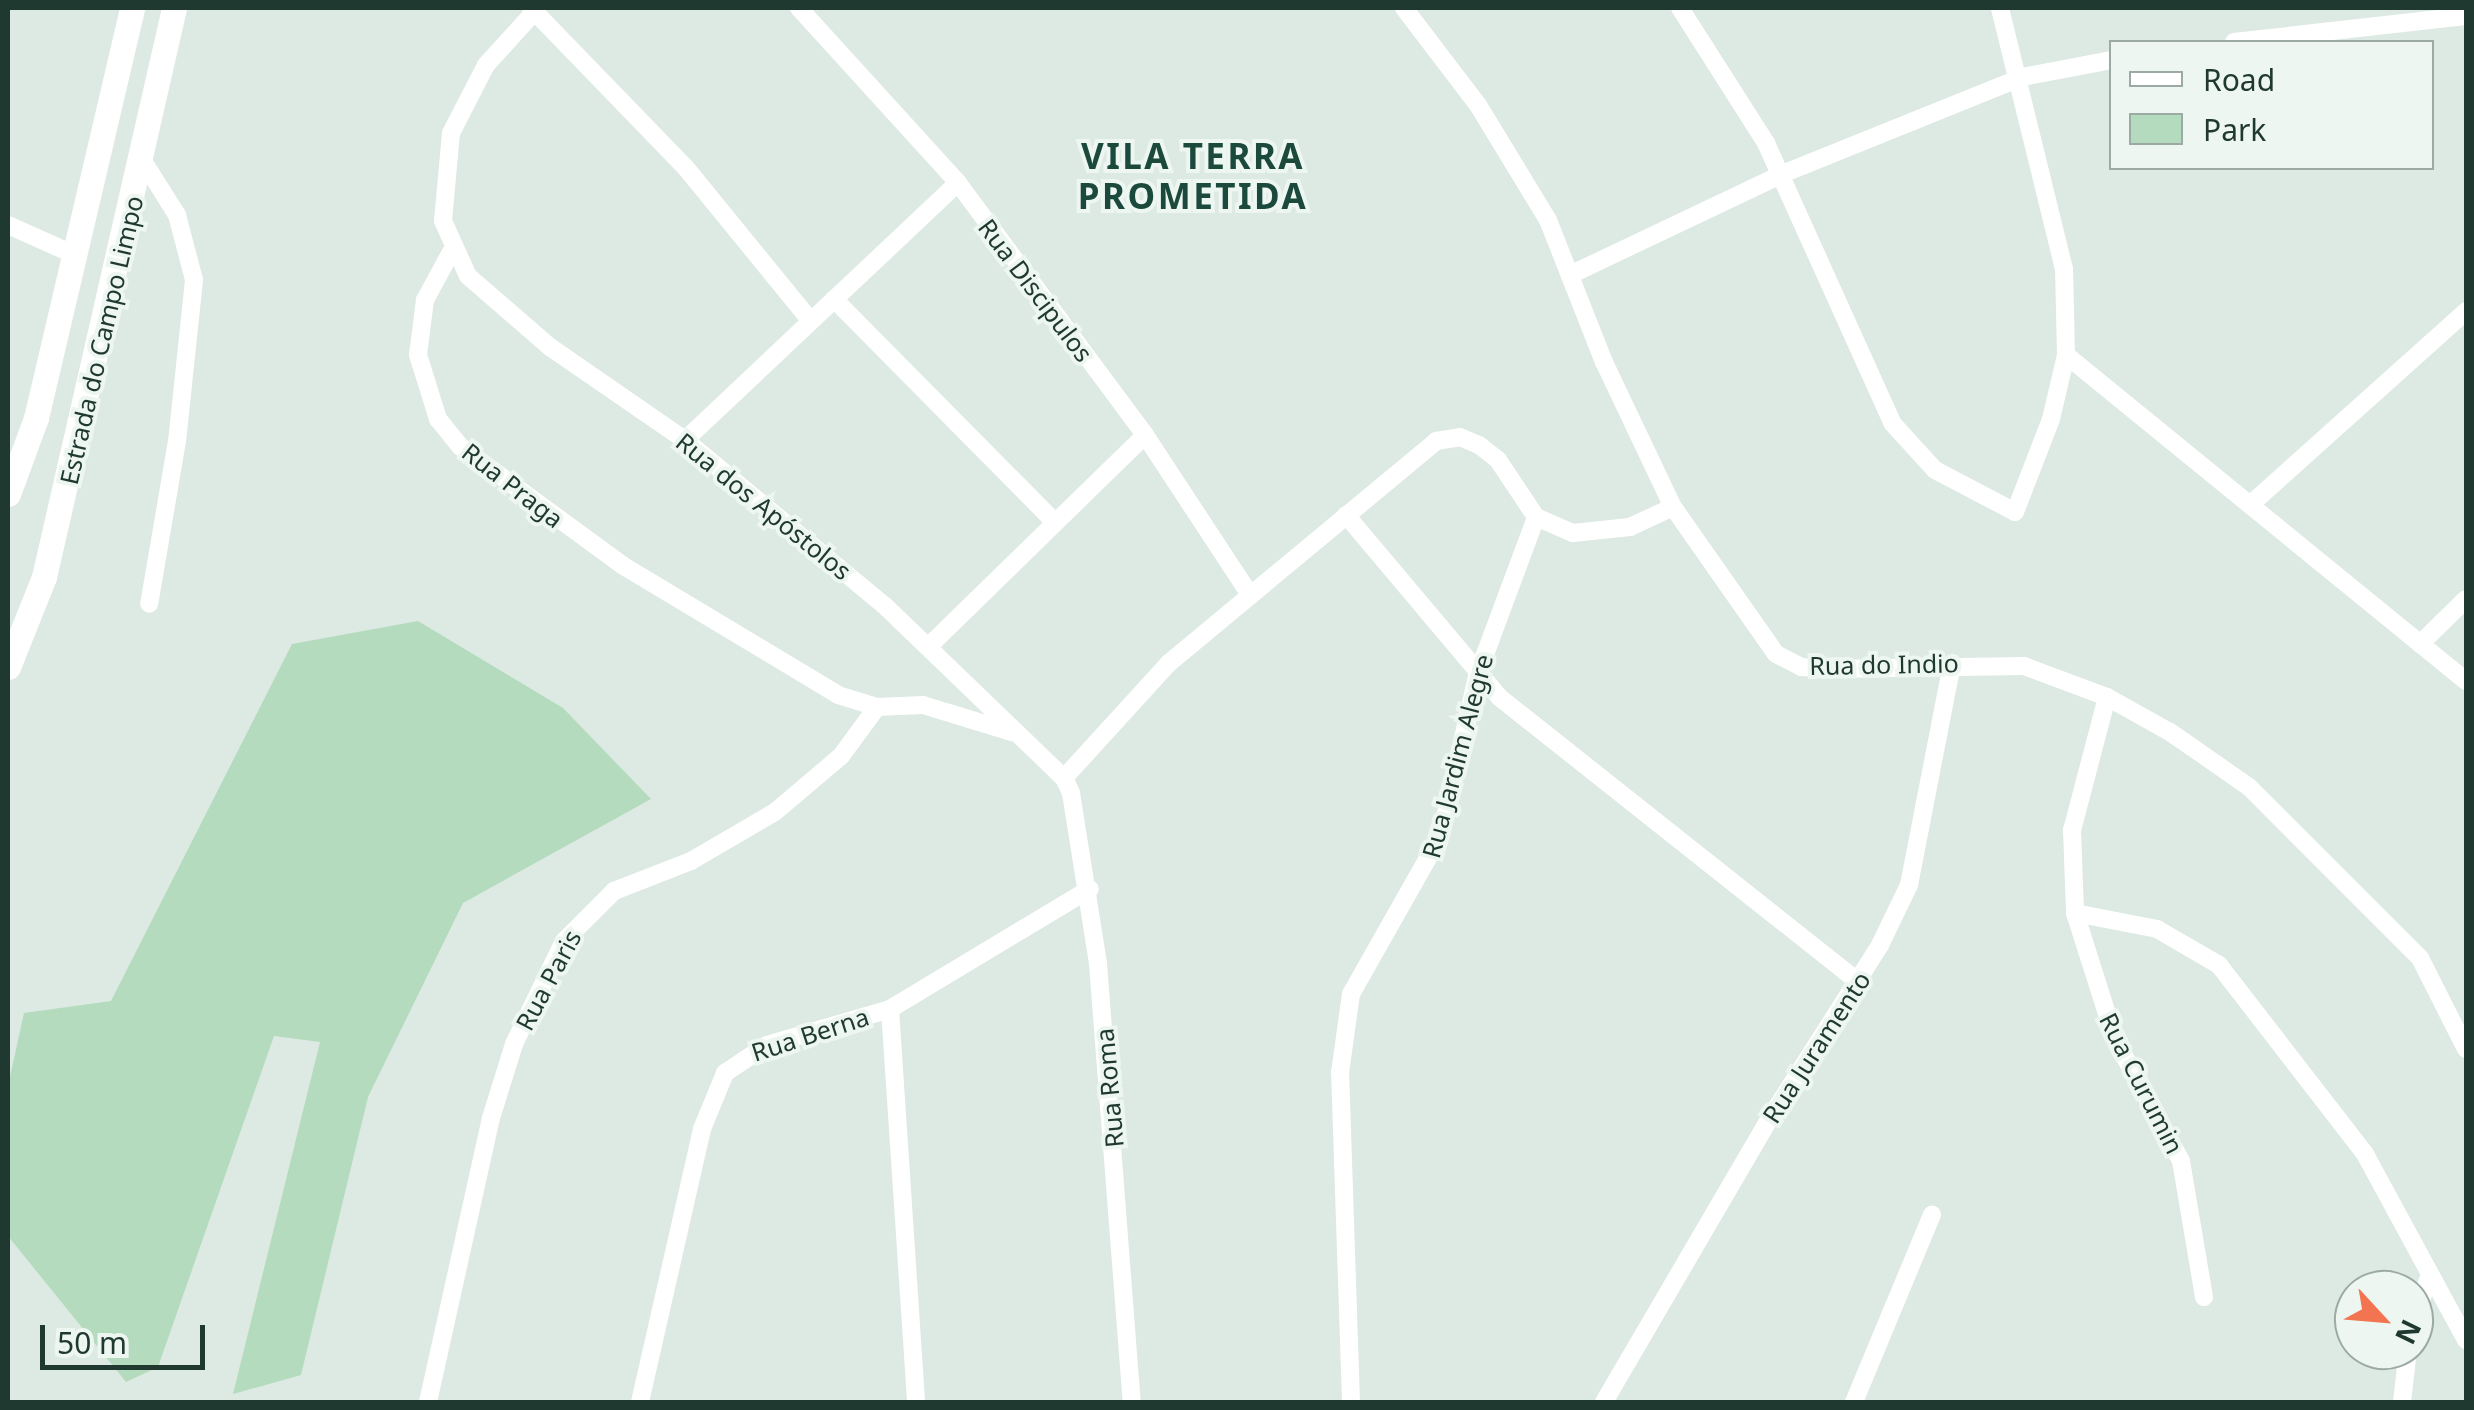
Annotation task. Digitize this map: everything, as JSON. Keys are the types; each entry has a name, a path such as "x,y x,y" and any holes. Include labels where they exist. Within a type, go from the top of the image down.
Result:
{"street":[{"name":"Estrada do Campo Limpo","path":"8,494 36,418 132,8"},
{"name":"Estrada do Campo Limpo","path":"8,666 44,577 142,162 174,8"},
{"name":"Rua Discipulos","path":"799,8 958,183 1144,435 1248,592"},
{"name":"Rua do Indio","path":"1404,8 1499,136 1574,273 1604,362 1673,507 1776,654 1801,667 1828,669 1952,663 2024,666 2107,696 2216,761 2332,866 2435,977 2466,1049"},
{"path":"1680,8 1742,98 1879,401 1910,449 2015,512 2051,419 2066,355 2064,268 2022,78 2000,8"},
{"path":"451,252 441,182 451,133 486,65 533,9 686,168 809,319"},
{"path":"2246,40 2402,14 2466,16"},
{"path":"1574,273 1780,175 2022,78 2109,61"},
{"path":"142,162 177,215 194,280 171,481 149,604"},
{"path":"685,440 809,319 958,183"},
{"path":"8,225 75,255"},
{"name":"Rua dos Apóstolos","path":"451,252 468,276 535,336 685,440 928,646 1064,778"},
{"name":"Rua Praga","path":"451,252 425,300 418,355 438,419 461,447 522,496 682,604 838,695 877,707"},
{"path":"834,299 1052,519"},
{"path":"2250,505 2466,311"},
{"path":"2066,355 2466,682"},
{"path":"928,646 1052,519 1144,435"},
{"path":"1064,778 1168,663 1248,592 1436,440 1460,438 1479,445 1498,460 1536,517 1572,533 1630,527 1673,507"},
{"path":"1346,515 1477,676 1858,982"},
{"name":"Rua Jardim Alegre","path":"1351,1402 1341,1221 1345,1026 1367,962 1440,835 1477,676 1536,517"},
{"path":"2420,644 2466,599"},
{"name":"Rua Juramento","path":"1604,1402 1768,1120 1858,982 1909,885 1952,663"},
{"name":"Rua Curumin","path":"2107,696 2072,830 2075,913 2115,1039 2181,1161 2204,1297"},
{"path":"877,707 923,705 1017,733"},
{"name":"Rua Paris","path":"428,1402 492,1118 514,1044 564,941 614,891 691,861 775,812 841,756 877,707"},
{"name":"Rua Roma","path":"1064,778 1090,889 1132,1402"},
{"name":"Rua Berna","path":"640,1402 702,1129 724,1073 768,1045 890,1009 1090,889"},
{"path":"2075,913 2157,929 2219,965 2365,1154 2425,1270"},
{"path":"890,1009 916,1402"},
{"path":"1854,1402 1932,1215"},
{"path":"2434,1286 2466,1340"},
{"path":"2402,1402 2406,1370"}],"green space":[{"path":"418,621 563,708 651,799 463,903 368,1097 301,1375 233,1394 320,1042 274,1036 158,1367 126,1382 8,1236 8,1086 24,1013 111,1001 292,644"}],"district":[{"name":"VILA TERRA PROMETIDA","path":"1193,176"}]}
